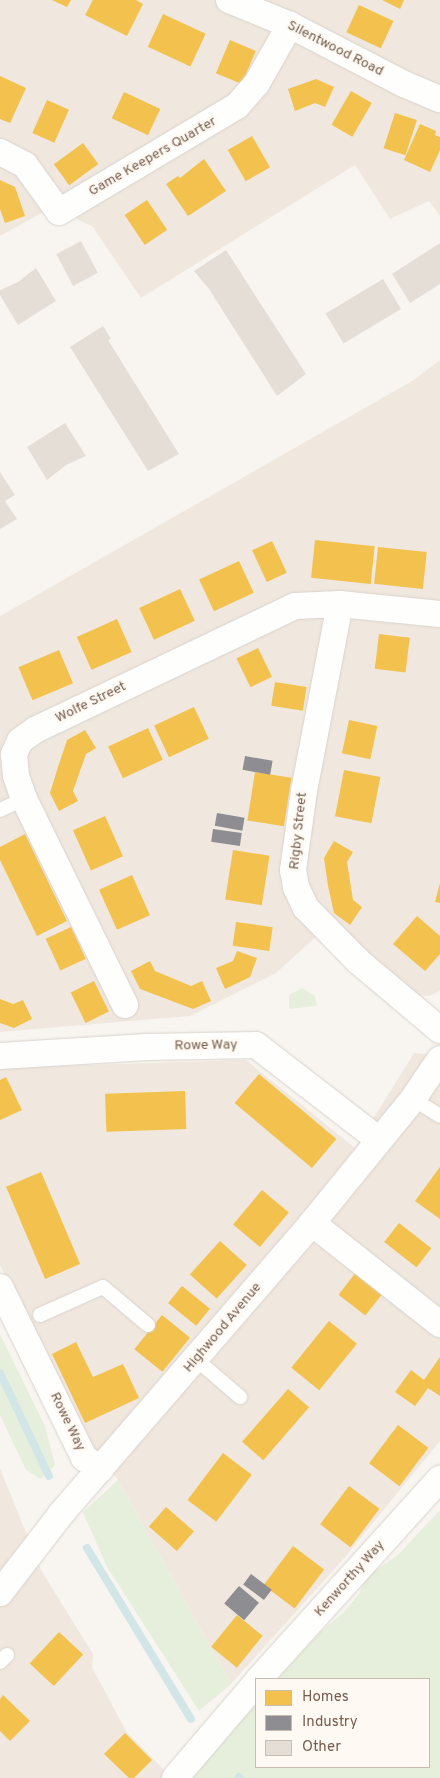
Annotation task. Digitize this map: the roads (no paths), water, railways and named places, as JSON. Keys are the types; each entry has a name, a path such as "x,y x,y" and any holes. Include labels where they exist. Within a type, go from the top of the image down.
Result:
{"street":[{"name":"Silentwood Road","path":"230,0 290,25 404,84 440,99"},
{"name":"Game Keepers Quarter","path":"0,152 25,165 60,212 237,106 258,83 290,25"},
{"name":"Wolfe Street","path":"125,1005 24,799 16,776 14,754 20,741 35,730 286,609 314,603 440,614"},
{"name":"Rigby Street","path":"340,604 304,791 293,870 296,887 306,908 358,961 440,1030"},
{"name":"Rowe Way","path":"0,1056 147,1046 256,1045 379,1140"},
{"name":"Highwood Avenue","path":"0,1593 191,1358 312,1223 413,1099 440,1059"},
{"path":"312,1223 440,1324"},
{"name":"Rowe Way","path":"0,1287 84,1458 101,1469"},
{"name":"Kenworthy Way","path":"260,1678 440,1479"},
{"path":"175,1778 255,1684"}],"lane":[{"path":"0,810 24,799"},
{"path":"413,1099 440,1116"},
{"path":"40,1315 103,1287 148,1325"},
{"path":"191,1358 240,1397"}],"waterway":[{"path":"0,1373 49,1476"},
{"path":"87,1548 191,1719"}]}
